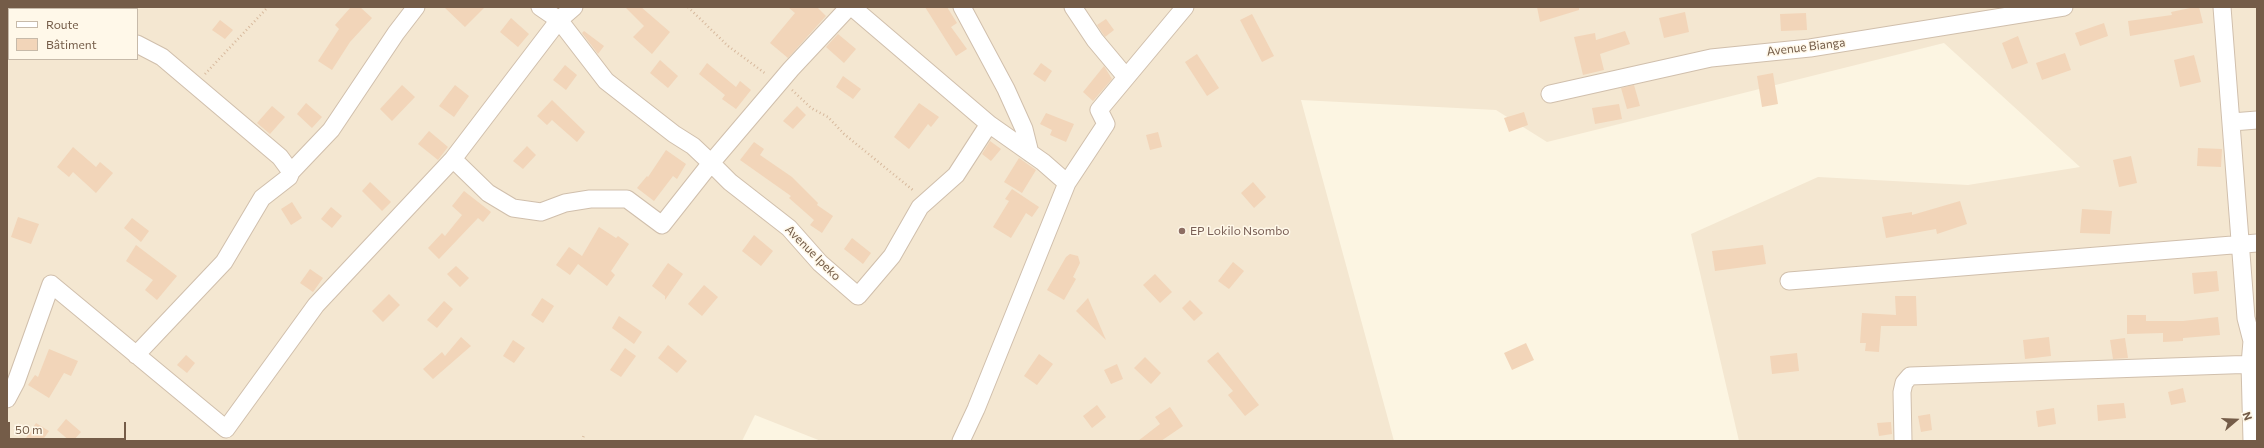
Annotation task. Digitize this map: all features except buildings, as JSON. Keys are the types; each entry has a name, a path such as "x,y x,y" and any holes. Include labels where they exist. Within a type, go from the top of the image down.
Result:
{"street":[{"path":"136,355 224,262 262,198 289,177 291,172 331,130 396,33 416,7"},
{"name":"Avenue Ipeko","path":"540,7 559,20 606,81 674,134 693,146 730,182 789,228 820,263 858,296 892,256 920,207 956,175 989,124"},
{"path":"7,399 16,382 51,284 226,429 316,306 453,159 559,20 574,7"},
{"path":"453,159 488,193 513,208 541,212 565,203 590,199 627,200 662,224 711,163 779,84 849,7"},
{"path":"852,7 989,124 1030,153 1067,183"},
{"path":"962,7 1006,89 1024,129 1030,153"},
{"path":"1073,7 1094,40 1126,76"},
{"path":"961,441 976,409 1067,183 1106,124 1099,110 1184,7"},
{"name":"Avenue Bianga","path":"1550,94 1711,58 1810,48 2064,7"},
{"path":"2222,7 2232,122 2249,244 2246,318 2252,341 2252,441"},
{"path":"138,45 162,57 193,86 280,157 291,172"},
{"path":"2232,122 2257,120"},
{"path":"1789,281 2249,244"},
{"path":"1903,441 1902,392 1904,383 1910,376 2253,364"}],"path":[{"path":"193,86 268,7"},
{"path":"688,7 700,21 728,46 779,84 792,90 811,108 828,117 844,134 927,201"},
{"path":"582,441 584,435"}],"shaded area":[{"path":"7,7 2257,7 2257,441 1739,441 1691,234 1818,177 1968,185 2080,167 1944,43 1547,142 1496,110 1301,100 1394,441 821,441 755,415 742,441 7,441"}],"place":[{"name":"EP Lokilo Nsombo","path":"1182,231"}]}
